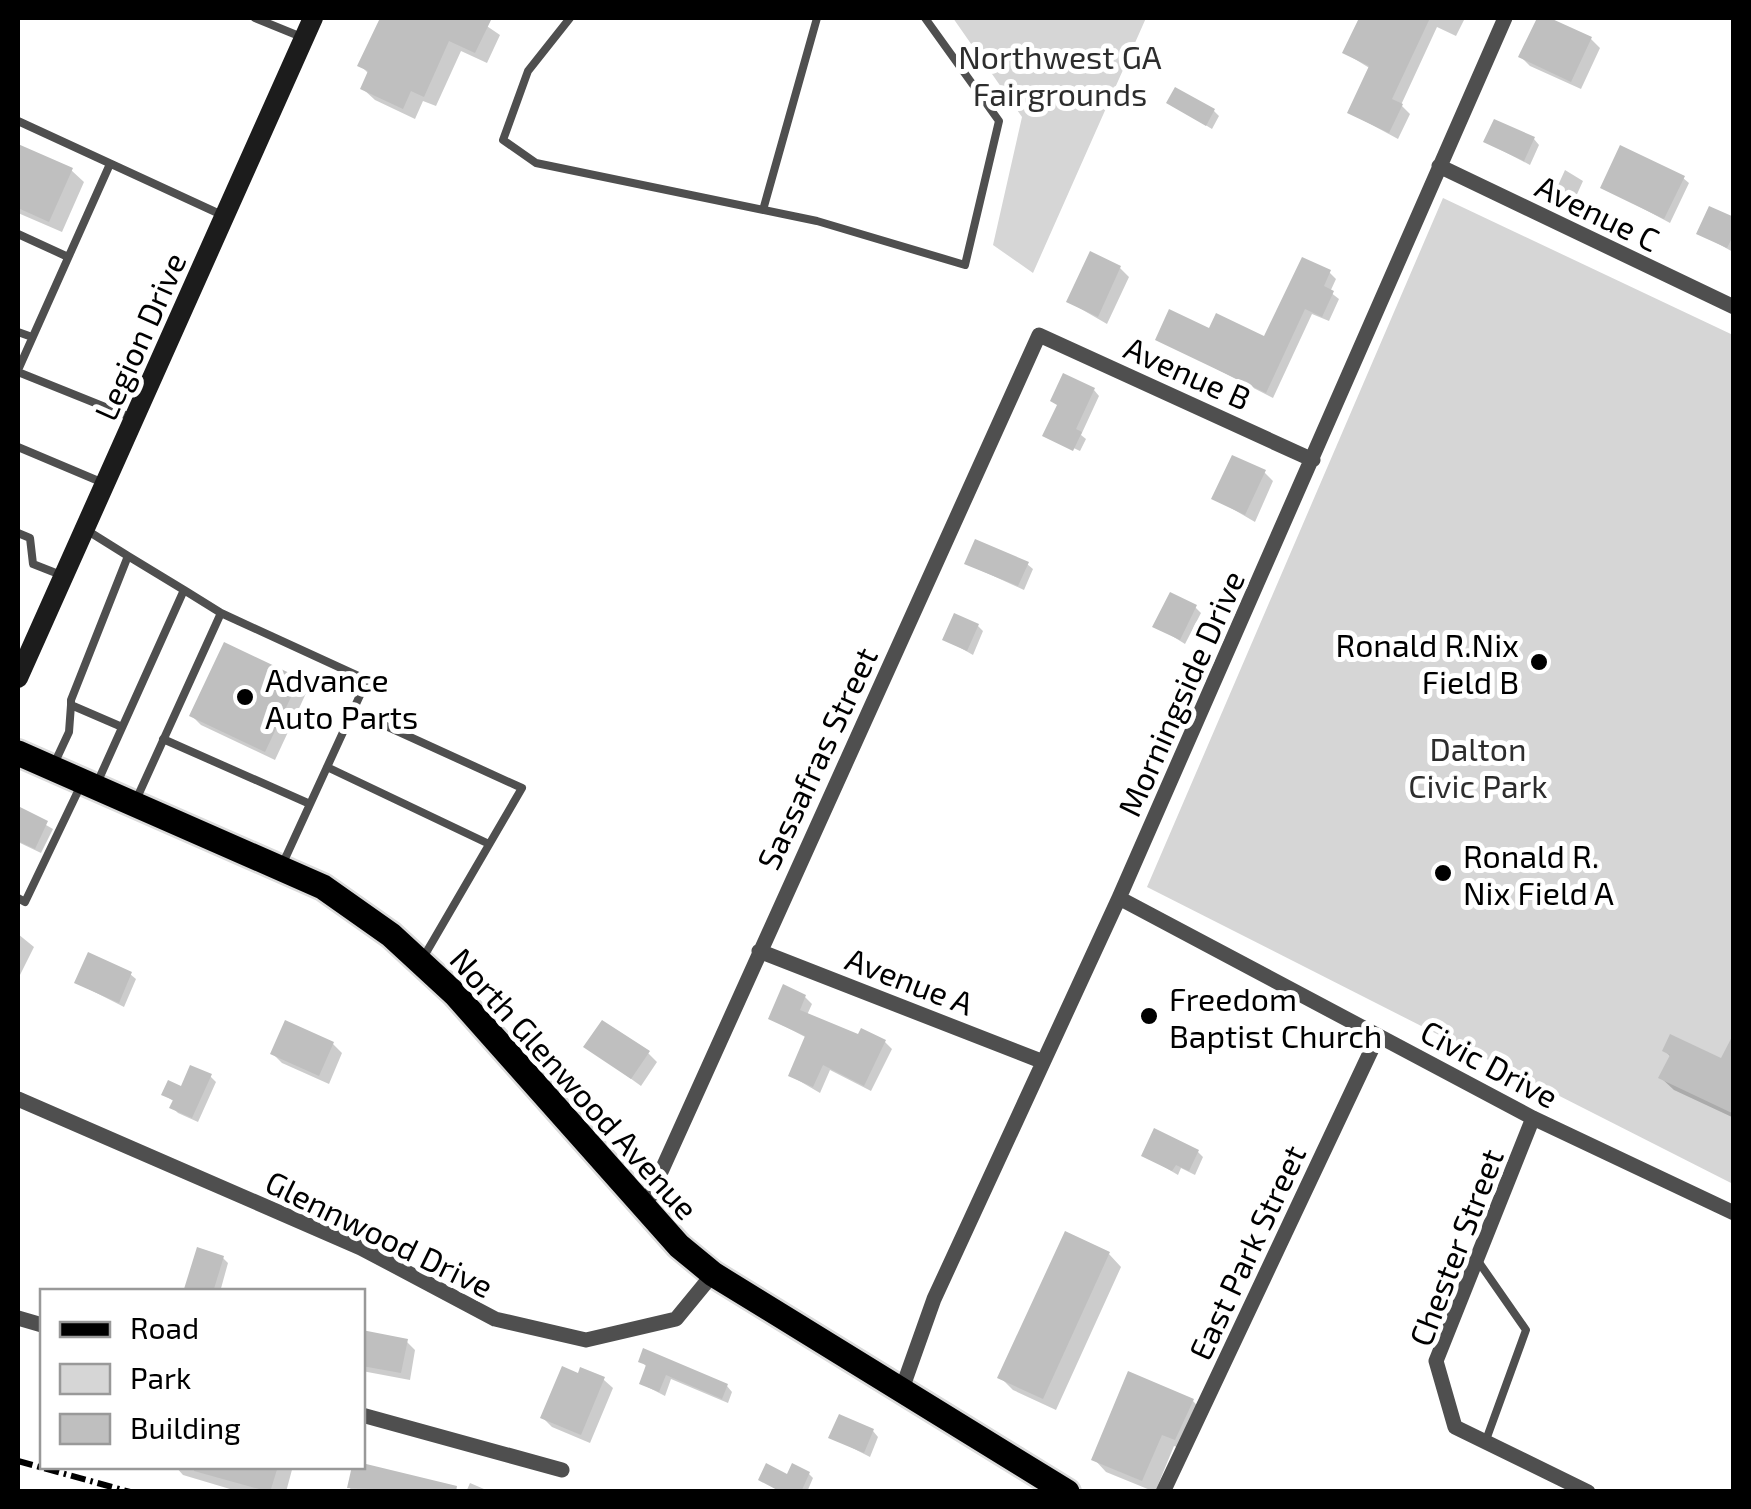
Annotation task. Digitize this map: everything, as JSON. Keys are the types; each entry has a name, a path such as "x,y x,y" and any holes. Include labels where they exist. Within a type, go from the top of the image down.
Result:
{"main road":[{"name":"North Glenwood Avenue","path":"18,752 323,887 420,962 646,1205 679,1246 713,1274 1067,1492"}],"street":[{"name":"Legion Drive","path":"20,664 64,576 313,18"},
{"name":"Morningside Drive","path":"902,1389 934,1300 1040,1062 1119,898 1505,18"},
{"name":"Avenue C","path":"1439,166 1734,307"},
{"name":"Avenue B","path":"1040,335 1313,460"},
{"name":"Sassafras Street","path":"646,1205 1040,335"},
{"name":"Civic Drive","path":"1119,898 1533,1118 1734,1213"},
{"name":"Avenue A","path":"759,951 1040,1062"},
{"name":"East Park Street","path":"1163,1492 1378,1036"},
{"name":"Glennwood Drive","path":"18,1099 362,1248 495,1318 586,1340 676,1319 713,1274"},
{"name":"Chester Street","path":"1533,1118 1436,1361 1455,1427 1588,1492"},
{"path":"365,1415 562,1470"}],"lane":[{"path":"256,18 304,38"},
{"path":"570,18 528,71 503,140 536,163 763,210 965,265 999,121 924,18"},
{"path":"763,210 816,18"},
{"path":"18,121 225,216"},
{"path":"110,164 18,371 134,419"},
{"path":"18,234 68,256"},
{"path":"18,332 32,337"},
{"path":"18,447 105,484"},
{"path":"85,529 221,612 367,680 280,868"},
{"path":"18,532 30,538 33,564 64,576"},
{"path":"52,768 69,732 71,704 128,556"},
{"path":"18,898 25,902 122,726 184,590"},
{"path":"134,804 221,612"},
{"path":"71,704 122,726"},
{"path":"353,710 522,788 420,962"},
{"path":"163,739 310,804"},
{"path":"327,767 490,844"},
{"path":"1476,1258 1526,1330 1486,1440"}],"green space":[{"name":"Northwest GA Fairgrounds","path":"953,18 1146,18 1033,273 993,245 1022,117"},
{"name":"Dalton Civic Park","path":"1443,198 1733,335 1733,1184 1147,887"}],"building":[{"path":"380,18 492,18 475,53 449,41 424,97 411,91 403,109 360,89 368,71 357,66"},
{"path":"1359,18 1430,18 1392,99 1403,104 1389,133 1347,113 1369,66 1342,53"},
{"path":"1537,18 1550,18 1592,37 1571,82 1518,57"},
{"path":"1175,87 1215,109 1206,126 1166,103"},
{"path":"1494,119 1535,137 1524,161 1483,142"},
{"path":"18,144 73,168 49,222 18,208"},
{"path":"1620,145 1685,176 1664,219 1600,188"},
{"path":"1709,206 1734,217 1734,234 1727,248 1696,234"},
{"path":"1090,251 1121,266 1098,317 1066,302"},
{"path":"1302,257 1331,270 1324,286 1334,291 1322,317 1305,309 1266,393 1155,340 1169,309 1209,328 1216,313 1264,336"},
{"path":"1063,373 1095,388 1076,429 1082,432 1073,451 1042,436 1057,405 1050,401"},
{"path":"1232,455 1266,470 1245,515 1211,499"},
{"path":"975,539 1029,562 1018,586 964,564"},
{"path":"1170,592 1197,605 1180,640 1152,627"},
{"path":"954,613 979,624 967,651 942,640"},
{"name":"Advance Auto Parts","path":"224,642 300,678 265,752 189,716"},
{"path":"18,806 48,821 35,849 18,841"},
{"path":"88,952 132,972 119,1003 74,983"},
{"path":"783,984 806,995 800,1010 858,1034 861,1028 886,1040 864,1086 823,1065 813,1087 788,1076 805,1036 768,1019"},
{"path":"285,1020 334,1042 319,1076 270,1054"},
{"path":"602,1020 650,1051 631,1079 583,1047"},
{"path":"1734,1033 1734,1114 1658,1078 1670,1055 1662,1051 1670,1034 1721,1058"},
{"path":"190,1065 212,1074 192,1118 169,1108 173,1100 161,1095 168,1080 181,1086"},
{"path":"1154,1128 1199,1150 1189,1171 1176,1165 1172,1171 1141,1156"},
{"path":"1065,1231 1110,1252 1043,1399 997,1378"},
{"path":"197,1247 224,1256 214,1289 184,1289"},
{"path":"365,1331 408,1339 401,1373 365,1367"},
{"path":"643,1348 728,1384 722,1399 666,1375 659,1392 639,1384 646,1365 638,1362"},
{"path":"562,1366 578,1373 580,1367 605,1377 581,1435 540,1418"},
{"path":"1128,1371 1194,1399 1175,1440 1162,1435 1142,1481 1091,1460"},
{"path":"839,1414 874,1429 864,1453 828,1438"},
{"path":"766,1463 787,1474 792,1463 810,1472 801,1492 781,1492 758,1480"},
{"path":"365,1464 457,1486 456,1492 347,1488 351,1469 365,1469"},
{"path":"194,1469 277,1469 270,1492"}],"railway":[{"path":"18,1461 40,1467"},
{"path":"47,1469 130,1492"}],"place":[{"name":"Ronald R.Nix Field B","path":"1539,662"},
{"name":"Advance Auto Parts","path":"245,697"},
{"name":"Ronald R. Nix Field A","path":"1443,873"},
{"name":"Freedom Baptist Church","path":"1149,1016"}]}
